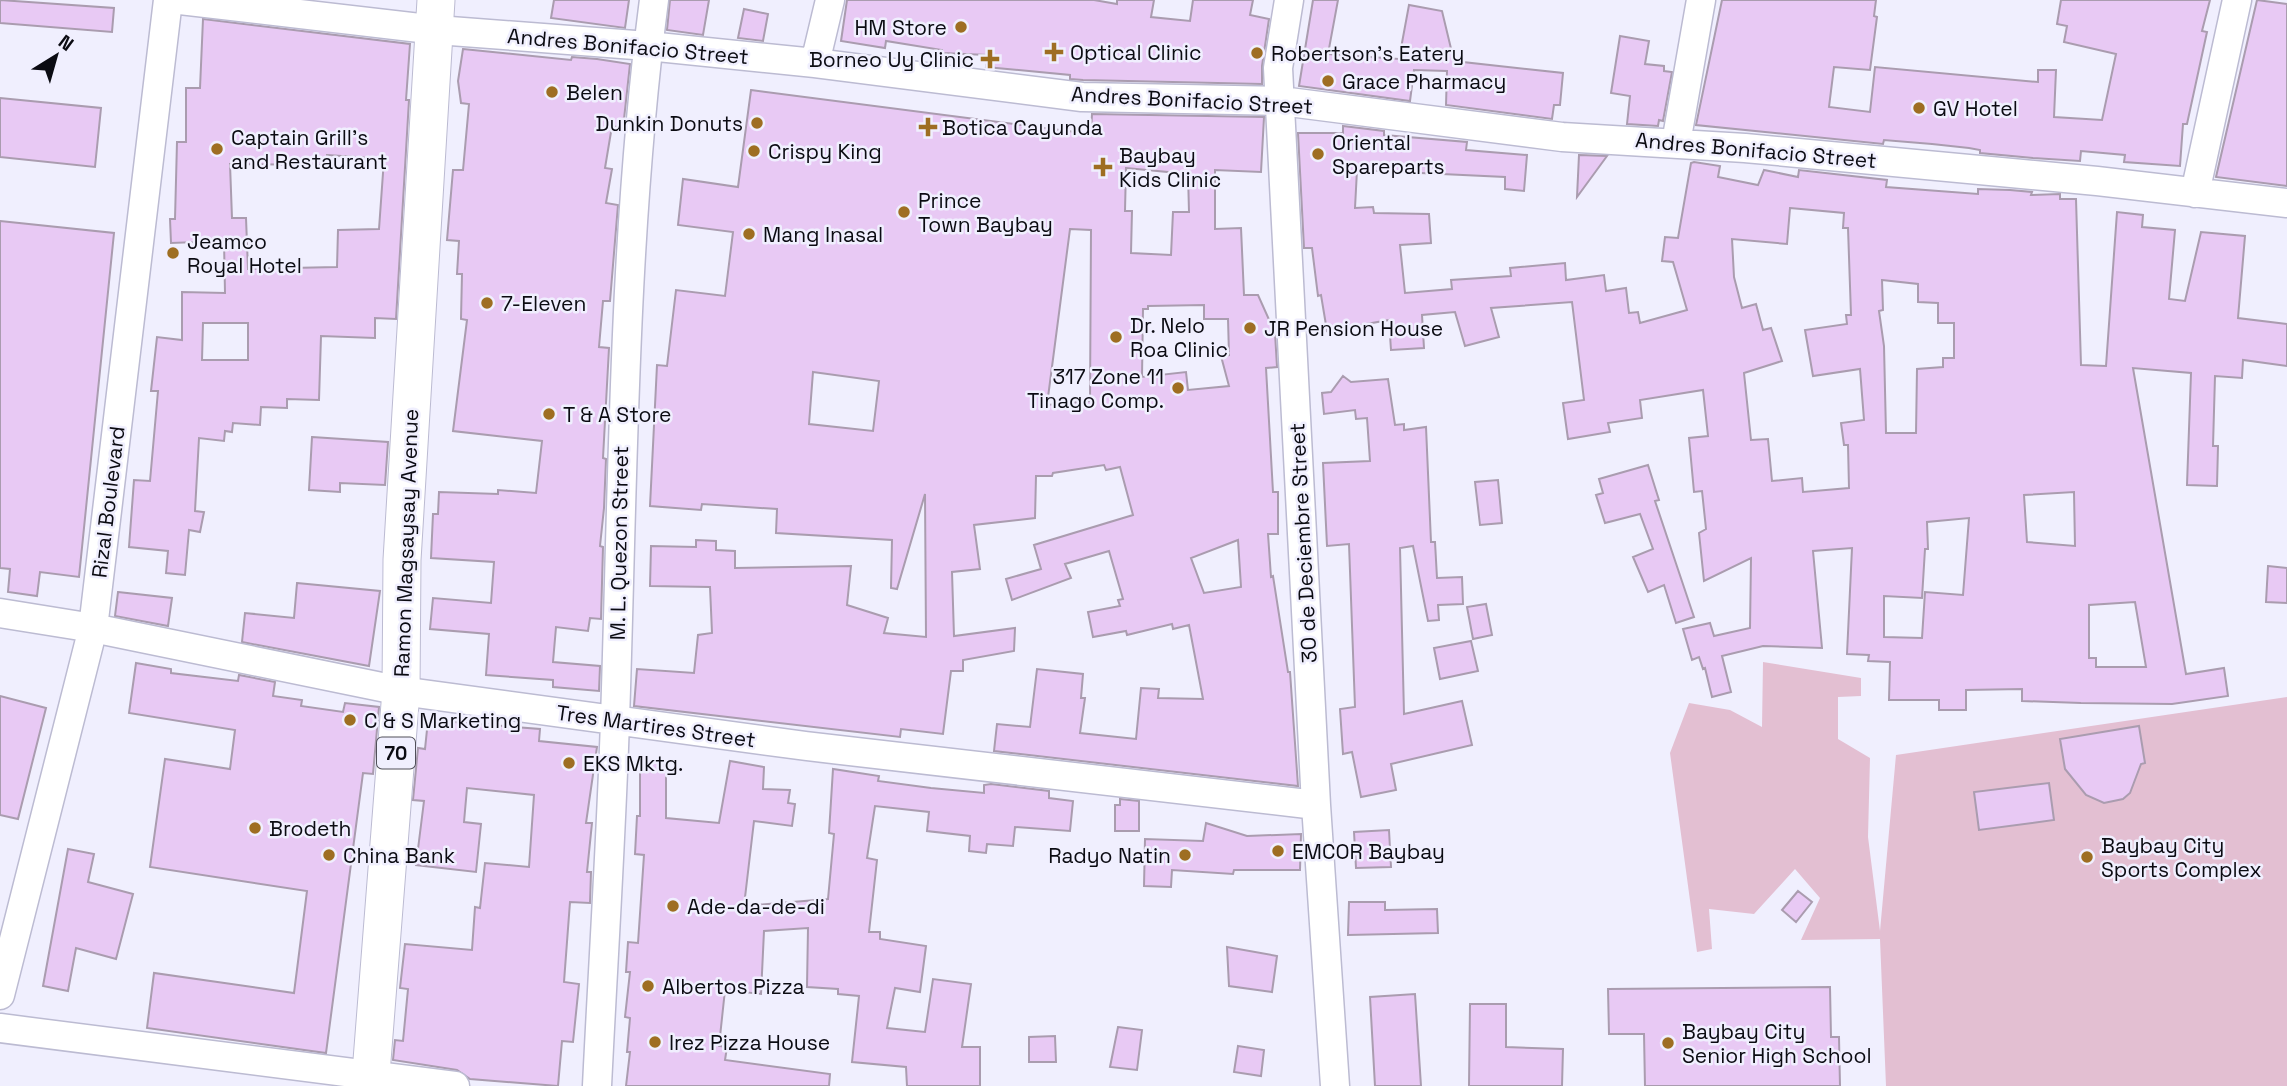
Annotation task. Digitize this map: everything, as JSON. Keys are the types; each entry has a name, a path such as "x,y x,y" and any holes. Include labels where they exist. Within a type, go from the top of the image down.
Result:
{"main road":[{"name":"Ramon Magsaysay Avenue","path":"370,1080 401,691 402,560 436,15"}],"street":[{"name":"Rizal Boulevard","path":"0,995 93,628 168,0"},
{"name":"Andres Bonifacio Street","path":"180,0 436,15 648,46 815,63 1082,97 1281,101 1562,137 1676,143 2083,179 2287,204"},
{"name":"M. L. Quezon Street","path":"597,1086 615,721 624,389 634,187 654,0"},
{"path":"815,63 830,0"},
{"name":"30 de Deciembre Street","path":"1289,0 1278,68 1316,805 1335,1086"},
{"path":"1676,143 1701,0"},
{"path":"2195,193 2237,0"},
{"name":"Tres Martires Street","path":"0,614 93,628 401,691 615,721 1316,805"},
{"path":"0,1028 370,1080 455,1086"}],"shaded area":[{"name":"Baybay City Sports Complex","path":"1763,662 1861,678 1861,696 1838,697 1838,739 1870,758 1868,837 1880,931 1896,755 2287,697 2287,1086 1886,1086 1880,939 1801,940 1820,898 1795,869 1754,914 1709,909 1712,949 1697,952 1670,753 1689,703 1730,710 1762,727"}],"building":[{"path":"0,0 114,8 112,32 0,23"},
{"path":"554,0 629,0 625,28 551,18"},
{"path":"670,0 709,0 703,35 667,30"},
{"path":"847,0 1094,0 1117,4 1117,0 1154,0 1151,17 1190,21 1193,0 1253,0 1250,15 1269,19 1262,84 1070,79 1070,75 986,67 987,55 942,53 942,50 886,41 885,48 841,41"},
{"path":"1313,0 1338,0 1328,54 1399,59 1409,5 1442,11 1454,61 1563,73 1560,105 1554,105 1552,119 1446,105 1447,71 1414,70 1410,101 1299,86"},
{"path":"1722,0 1876,0 1874,16 1877,17 1870,70 1834,67 1829,107 1870,112 1875,67 2038,82 2038,70 2056,70 2054,117 2102,120 2116,54 2064,42 2067,26 2057,24 2061,0 2210,0 2202,31 2207,32 2187,124 2183,124 2180,166 2124,162 2125,155 2081,151 2080,161 2033,158 1980,153 1980,150 1932,144 1884,140 1883,144 1696,125"},
{"path":"2257,0 2287,4 2287,186 2216,177"},
{"path":"744,9 768,14 763,41 738,38"},
{"path":"203,19 410,44 396,319 375,318 375,338 321,336 319,400 287,399 287,408 261,407 260,425 233,423 232,432 225,431 224,441 199,438 195,511 204,512 200,532 189,530 185,575 166,573 168,551 129,547 134,480 150,481 158,391 151,391 157,337 182,340 182,292 225,293 224,241 171,243 170,219 175,219 177,142 186,142 186,88 200,88","holes":["327,155 384,159 379,229 338,230 337,267 248,269 246,218 232,218 230,164 327,165","203,323 248,323 248,360 202,360"]},
{"path":"1620,36 1649,41 1645,64 1664,66 1664,71 1672,72 1663,121 1659,120 1658,126 1627,124 1630,96 1611,93"},
{"path":"463,49 630,64 623,128 612,126 605,168 612,169 606,203 618,205 610,301 603,301 599,347 609,348 603,458 606,459 604,508 600,546 603,547 601,619 590,618 588,631 556,627 553,662 600,666 599,691 553,687 553,680 486,675 489,634 430,629 433,598 491,603 494,562 431,558 433,514 438,514 439,492 498,494 498,490 536,493 542,441 453,431 467,320 461,319 462,274 457,274 459,241 447,240 453,170 463,170 469,104 461,103 458,81"},
{"path":"751,90 1091,134 1092,114 1264,117 1261,172 1215,170 1215,229 1241,228 1244,295 1258,295 1275,333 1277,367 1266,368 1273,492 1278,492 1278,534 1268,534 1271,577 1273,576 1290,672 1298,786 994,751 997,724 1030,727 1037,669 1083,674 1081,698 1085,698 1080,733 1136,739 1141,688 1159,689 1158,698 1203,699 1189,625 1173,629 1172,624 1127,635 1126,631 1093,637 1088,612 1120,606 1118,600 1123,599 1109,551 1065,564 1071,578 1012,600 1006,579 1041,569 1034,545 1133,515 1120,467 1106,470 1104,465 1053,473 1052,476 1036,476 1035,518 974,525 980,569 952,572 954,636 1015,628 1014,651 963,660 963,671 951,671 943,734 901,729 900,737 634,706 637,669 694,673 698,635 712,633 710,587 650,586 651,546 696,547 696,540 716,541 716,550 735,551 735,568 851,566 847,605 888,618 884,633 926,637 925,494 897,589 891,588 892,540 776,533 777,509 702,504 701,510 650,506 657,365 667,366 676,290 725,296 733,232 678,225 683,179 738,187","holes":["1126,168 1188,174 1189,212 1173,212 1171,255 1131,253 1132,211 1125,211","1070,229 1091,230 1090,401 1047,405","1204,305 1204,319 1228,319 1229,355 1221,356 1229,386 1188,390 1186,372 1142,377 1143,309 1148,309 1148,306","813,372 879,381 873,431 809,424","1238,540 1241,587 1204,593 1191,558"]},
{"path":"0,98 101,108 95,167 0,157"},
{"path":"1343,126 1384,131 1384,135 1467,142 1466,150 1527,155 1524,191 1505,189 1505,177 1357,170 1355,208 1373,207 1374,213 1429,214 1431,243 1400,245 1405,293 1452,289 1451,280 1511,276 1510,268 1565,263 1566,280 1604,275 1606,291 1626,288 1629,313 1638,312 1640,323 1687,310 1673,262 1662,261 1665,237 1678,238 1691,163 1694,162 1720,166 1718,177 1758,185 1764,170 1798,177 1799,170 1887,180 1886,187 1978,194 1978,189 2010,190 2032,192 2031,195 2060,194 2060,199 2076,199 2081,365 2106,366 2117,212 2143,215 2142,227 2175,230 2169,299 2185,301 2201,232 2245,236 2238,318 2287,324 2287,366 2243,360 2242,378 2215,376 2213,446 2218,446 2217,486 2187,485 2191,373 2133,368 2186,674 2224,668 2228,696 2172,704 2081,703 2022,701 2022,689 1966,690 1966,710 1939,710 1939,700 1889,700 1890,662 1868,661 1869,655 1847,654 1852,548 1813,551 1822,648 1763,646 1722,656 1731,692 1712,697 1705,668 1703,669 1699,657 1692,660 1683,629 1710,623 1714,636 1750,628 1751,558 1704,581 1699,533 1706,529 1702,491 1694,492 1689,438 1708,436 1703,390 1640,400 1642,418 1608,423 1610,432 1568,439 1563,403 1584,400 1572,302 1491,308 1499,337 1465,346 1455,312 1422,315 1424,348 1391,350 1389,320 1327,331 1321,295 1318,296 1312,248 1304,248 1298,133 1343,133","holes":["1790,208 1844,213 1843,228 1848,228 1851,315 1846,315 1847,324 1805,330 1813,376 1860,369 1864,420 1841,423 1844,445 1848,445 1849,488 1803,492 1802,478 1772,481 1768,439 1751,440 1744,373 1782,361 1771,328 1763,330 1756,304 1742,308 1734,277 1732,239 1787,244","1882,280 1918,284 1918,302 1938,303 1938,323 1954,323 1954,358 1943,358 1943,367 1917,369 1916,433 1886,433 1884,346 1879,311 1883,310","2074,492 2075,546 2027,542 2024,495","1969,518 1963,595 1925,592 1922,638 1884,637 1884,596 1922,598 1925,549 1928,549 1927,522","2135,602 2146,667 2096,667 2096,658 2089,658 2089,605"]},
{"path":"1579,155 1607,156 1577,197"},
{"path":"0,221 114,233 79,577 40,572 37,596 8,592 10,569 0,568"},
{"path":"1343,376 1351,382 1388,379 1395,425 1404,424 1404,430 1426,427 1431,542 1435,542 1437,578 1462,577 1463,604 1438,605 1439,620 1428,621 1413,546 1400,548 1404,714 1462,701 1472,745 1391,764 1396,790 1361,797 1352,752 1343,754 1340,709 1355,707 1349,544 1327,546 1323,463 1370,461 1367,418 1356,419 1355,410 1324,414 1322,393 1331,392"},
{"path":"312,437 388,442 385,485 340,483 340,492 309,490"},
{"path":"1648,465 1659,500 1655,501 1694,617 1676,623 1664,585 1648,592 1633,557 1653,549 1640,514 1605,523 1596,495 1603,493 1599,479"},
{"path":"1498,480 1502,523 1480,525 1475,482"},
{"path":"2268,566 2287,568 2287,603 2266,602"},
{"path":"297,583 380,591 369,666 242,642 245,613 294,618"},
{"path":"118,592 172,598 168,626 115,616"},
{"path":"1486,604 1492,635 1473,639 1467,607"},
{"path":"1471,641 1478,671 1440,679 1434,648"},
{"path":"136,663 171,669 171,673 238,681 239,675 275,682 273,696 302,700 301,706 343,712 345,703 379,707 373,774 363,773 326,1053 147,1028 154,973 294,993 307,891 150,867 165,759 230,769 235,730 129,713"},
{"path":"0,696 46,708 18,819 0,815"},
{"path":"428,720 540,729 539,741 597,747 586,823 592,823 587,872 591,872 590,903 570,902 564,982 579,984 573,1042 562,1041 558,1086 470,1079 457,1070 393,1060 395,1040 403,1041 408,989 400,988 405,944 472,950 475,907 480,908 485,863 529,867 534,795 467,788 464,822 481,824 476,872 416,865 424,801 413,800 418,748 425,749"},
{"path":"2139,726 2145,763 2141,764 2130,793 2123,799 2104,803 2086,795 2065,769 2060,739"},
{"path":"640,761 666,762 666,818 719,823 730,761 764,767 763,789 790,790 788,803 795,804 792,826 754,821 744,906 828,899 834,834 829,833 833,769 879,776 878,781 931,788 984,793 984,785 991,784 1049,791 1049,798 1073,801 1070,831 1015,827 1013,846 987,844 986,853 969,851 970,836 927,831 929,812 875,806 867,858 877,860 869,932 880,932 880,939 926,946 920,992 895,988 887,1028 925,1032 933,979 971,984 962,1047 980,1047 980,1086 907,1086 906,1067 852,1062 859,996 838,994 838,989 807,987 808,928 764,931 761,994 725,990 719,1046 727,1047 725,1060 830,1074 829,1086 626,1086 630,1052 627,1052 630,1018 625,1017 630,972 626,972 628,942 638,943 644,855 635,854 637,816 640,816"},
{"path":"2049,783 2054,820 1979,830 1974,792"},
{"path":"1120,799 1139,801 1139,831 1115,831 1115,805 1120,805"},
{"path":"1206,823 1247,836 1301,834 1300,870 1234,870 1233,874 1172,870 1171,887 1144,886 1145,839 1203,841"},
{"path":"1389,830 1391,867 1356,868 1354,832"},
{"path":"68,849 94,854 88,882 133,894 116,959 76,948 68,991 43,986"},
{"path":"1798,891 1812,902 1796,922 1782,910"},
{"path":"1349,902 1385,902 1385,910 1437,909 1438,933 1348,935"},
{"path":"1227,947 1277,956 1272,992 1229,986"},
{"path":"1830,987 1831,1037 1839,1037 1840,1086 1645,1086 1644,1034 1609,1034 1608,989"},
{"path":"1415,994 1421,1086 1375,1086 1370,997"},
{"path":"1470,1004 1506,1004 1506,1047 1563,1049 1562,1086 1469,1086"},
{"path":"1118,1027 1142,1030 1137,1070 1110,1067"},
{"path":"1055,1036 1056,1062 1029,1062 1029,1037"},
{"path":"1238,1046 1264,1050 1261,1076 1234,1072"}],"place":[{"name":"HM Store","path":"961,27"},
{"name":"Optical Clinic","path":"1054,52"},
{"name":"Robertson's Eatery","path":"1257,53"},
{"name":"Borneo Uy Clinic","path":"990,59"},
{"name":"Grace Pharmacy","path":"1328,81"},
{"name":"Belen","path":"552,92"},
{"name":"GV Hotel","path":"1919,108"},
{"name":"Dunkin Donuts","path":"757,123"},
{"name":"Botica Cayunda","path":"928,127"},
{"name":"Captain Grill's and Restaurant","path":"217,149"},
{"name":"Crispy King","path":"754,151"},
{"name":"Oriental Spareparts","path":"1318,154"},
{"name":"Baybay Kids Clinic","path":"1103,167"},
{"name":"Prince Town Baybay","path":"904,212"},
{"name":"Mang Inasal","path":"749,234"},
{"name":"Jeamco Royal Hotel","path":"173,253"},
{"name":"7-Eleven","path":"487,303"},
{"name":"JR Pension House","path":"1250,328"},
{"name":"Dr. Nelo Roa Clinic","path":"1116,337"},
{"name":"317 Zone 11 Tinago Comp.","path":"1178,388"},
{"name":"T & A Store","path":"549,414"},
{"name":"C & S Marketing","path":"350,720"},
{"name":"EKS Mktg.","path":"569,763"},
{"name":"Brodeth","path":"255,828"},
{"name":"EMCOR Baybay","path":"1278,851"},
{"name":"China Bank","path":"329,855"},
{"name":"Radyo Natin","path":"1185,855"},
{"name":"Baybay City Sports Complex","path":"2087,857"},
{"name":"Ade-da-de-di","path":"673,906"},
{"name":"Albertos Pizza","path":"648,986"},
{"name":"Irez Pizza House","path":"655,1042"},
{"name":"Baybay City Senior High School","path":"1668,1043"}]}
